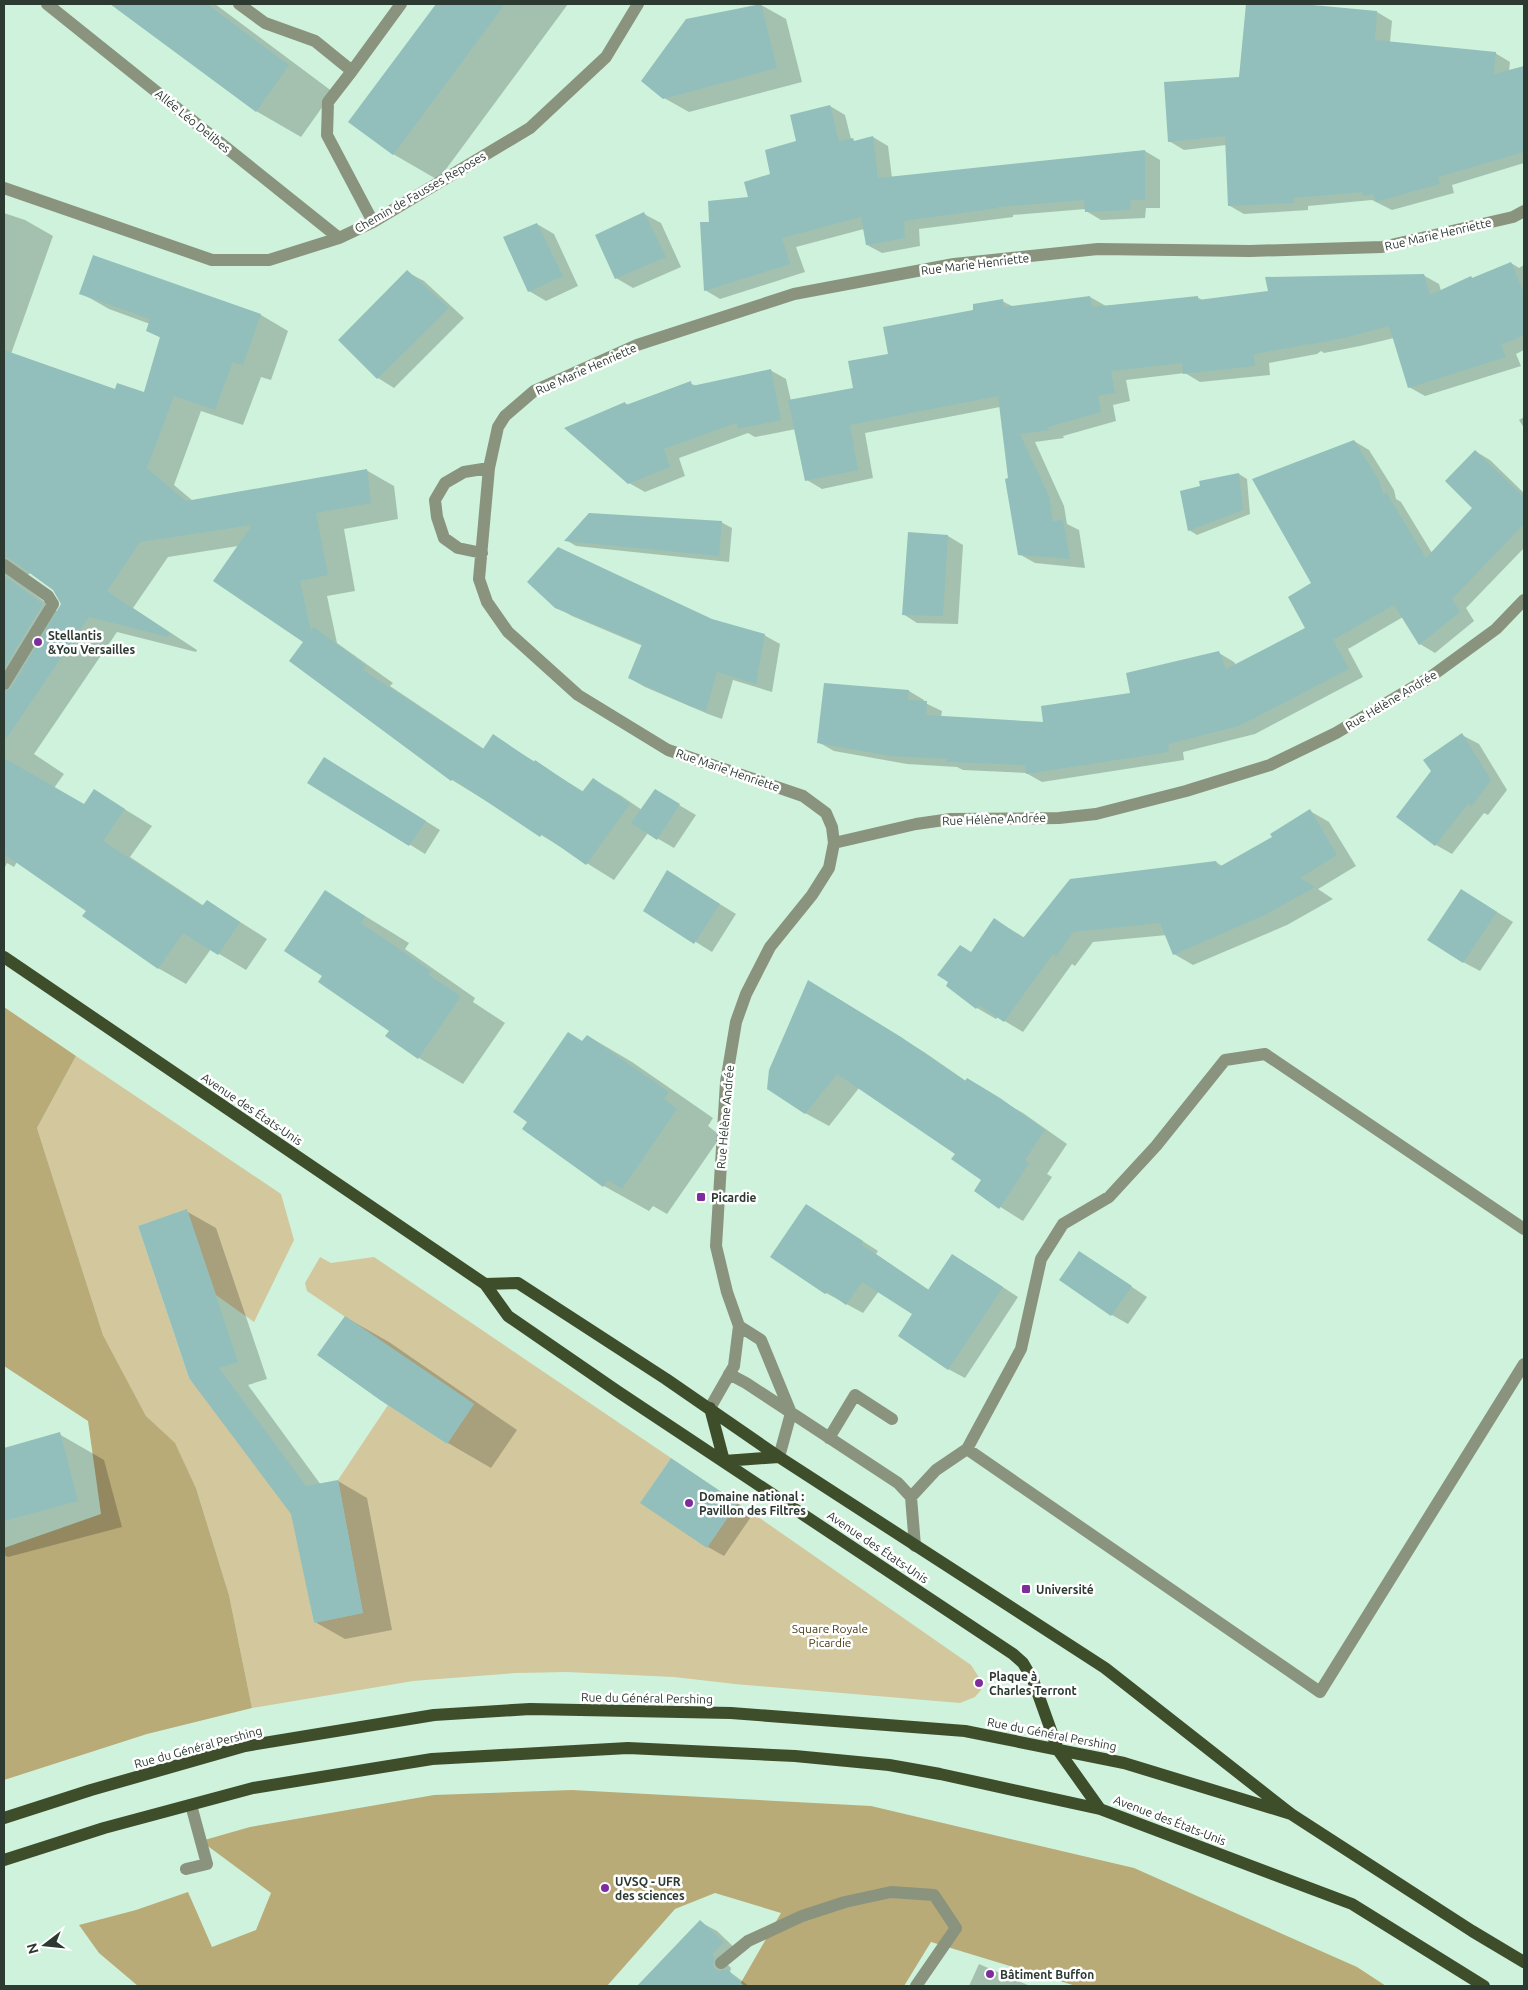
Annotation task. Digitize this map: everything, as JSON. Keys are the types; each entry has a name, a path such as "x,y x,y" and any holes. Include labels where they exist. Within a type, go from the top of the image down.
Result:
{"main road":[{"name":"Avenue des États-Unis","path":"4,957 485,1284 508,1316 1018,1658 1033,1680 1058,1750 1100,1809 1352,1904 1484,1986"},
{"name":"Avenue des États-Unis","path":"485,1284 518,1282 710,1408 778,1457 1105,1668 1291,1814 1472,1931 1524,1962"},
{"path":"710,1408 724,1461 778,1457"},
{"name":"Rue du Général Pershing","path":"4,1818 91,1790 245,1746 444,1715 530,1709 731,1713 965,1731 1124,1763 1291,1814"},
{"path":"4,1860 104,1828 253,1788 432,1759 628,1748 796,1756 889,1765 940,1774 1100,1809"}],"street":[{"name":"Allée Léo Delibes","path":"47,4 339,238"},
{"path":"239,4 265,23 315,41 352,71"},
{"path":"373,222 326,135 328,102 401,4"},
{"name":"Chemin de Fausses Reposes","path":"4,188 212,260 269,260 339,238 373,222 530,128 606,57 638,4"},
{"name":"Rue Marie Henriette","path":"834,843 832,827 826,813 803,796 668,750 578,695 508,632 486,602 480,580 489,468 498,427 505,416 534,390 637,345 794,294 954,264 1098,249 1250,251 1382,247 1513,217 1524,211"},
{"path":"482,553 458,548 444,538 437,517 435,500 445,483 464,472 489,468"},
{"path":"4,565 48,596 53,604 4,684"},
{"name":"Rue Hélène Andrée","path":"710,1408 734,1366 739,1326 727,1292 716,1246 726,1082 736,1022 746,994 770,947 812,895 829,868 834,843 916,824 951,819 1059,818 1096,814 1186,791 1270,765 1336,733 1429,678 1496,629 1524,600"},
{"path":"911,1497 936,1470 967,1449 1021,1349 1041,1259 1063,1224 1109,1197 1156,1146 1225,1060 1265,1054 1524,1229"},
{"path":"739,1326 761,1340 791,1413 778,1457"},
{"path":"967,1449 1320,1692 1524,1364"},
{"path":"730,1374 898,1482 911,1497 915,1546"},
{"path":"830,1438 855,1395 892,1419"},
{"path":"186,1869 207,1864 191,1805"},
{"path":"721,1963 748,1941 802,1916 845,1902 891,1892 934,1895 956,1928 916,1986"}],"green space":[{"name":"Square Royale Picardie","path":"76,1056 281,1194 294,1240 254,1322 216,1295 187,1210 138,1226 189,1378 287,1490 314,1623 363,1613 338,1480 388,1405 447,1444 474,1404 307,1291 305,1283 320,1257 331,1263 374,1257 671,1458 641,1502 738,1503 971,1665 980,1679 981,1690 975,1697 960,1703 674,1677 567,1672 516,1673 413,1681 252,1708 229,1595 196,1488 175,1444 146,1416 103,1335 37,1128"}],"shaded area":[{"path":"4,1007 76,1056 37,1128 103,1335 146,1416 175,1443 196,1488 229,1595 252,1708 147,1734 4,1780 4,1548 101,1514 88,1421 4,1366"},
{"name":"UVSQ - UFR des sciences","path":"572,1790 871,1806 1134,1868 1357,1967 1386,1986 1076,1986 931,1942 904,1986 739,1986 781,1913 715,1893 675,1909 607,1986 138,1986 99,1953 79,1925 136,1910 188,1892 212,1947 256,1930 271,1893 201,1841 250,1827 434,1795"}],"building":[{"path":"110,4 207,4 289,65 256,112"},
{"path":"436,4 505,4 393,155 348,122"},
{"path":"761,4 777,68 663,99 641,81 686,19"},
{"path":"1246,4 1302,4 1377,11 1375,40 1496,52 1494,74 1524,66 1524,152 1438,177 1440,184 1376,202 1373,194 1363,196 1362,192 1294,198 1294,203 1228,206 1225,136 1168,142 1164,82 1239,77"},
{"path":"830,105 839,141 853,138 854,141 873,136 878,178 1145,150 1145,200 1131,200 1130,210 1085,212 1084,200 998,207 904,221 905,238 866,245 861,217 782,238 790,264 704,291 700,222 709,222 708,201 748,197 744,182 770,174 765,150 796,141 790,115"},
{"path":"644,212 666,257 615,279 595,235"},
{"path":"537,223 563,276 528,292 503,237"},
{"path":"93,255 261,314 243,365 233,362 215,410 174,396 147,468 186,501 367,469 371,503 316,513 328,575 300,581 311,631 314,627 366,666 363,670 483,749 493,734 582,792 593,778 630,804 586,865 542,834 540,837 453,779 451,781 289,661 303,642 213,581 252,525 140,542 107,591 170,633 168,637 89,617 4,742 4,692 11,688 61,604 53,590 9,558 4,557 4,350 115,389 117,383 144,392 160,337 146,331 150,319 79,294"},
{"path":"1511,262 1524,293 1524,335 1501,345 1506,357 1408,388 1389,326 1344,338 1307,345 1305,343 1301,346 1254,354 1255,366 1183,374 1182,363 1111,371 1115,393 1098,396 1101,412 1048,427 1049,430 1020,434 1049,496 1053,521 1063,520 1070,559 1018,555 1005,479 1008,478 998,396 850,425 858,470 805,481 788,400 853,388 848,361 888,354 883,327 973,310 973,304 1003,299 1004,307 1090,296 1092,307 1198,296 1198,300 1268,291 1265,277 1424,274 1430,295 1471,276 1472,278"},
{"path":"407,270 449,308 377,379 338,340"},
{"path":"771,369 781,420 738,429 736,423 664,449 670,467 628,484 564,428 625,402 626,405 691,381 692,386"},
{"path":"1354,440 1379,480 1383,495 1386,492 1426,558 1472,508 1445,481 1475,450 1524,497 1524,524 1452,599 1460,612 1419,645 1394,605 1333,640 1349,669 1239,726 1168,744 1169,752 1026,774 1025,765 946,762 947,759 891,756 817,743 824,683 909,690 908,700 927,701 926,715 1043,722 1041,706 1130,693 1126,673 1219,651 1226,669 1305,628 1288,597 1311,583 1252,479"},
{"path":"1239,473 1243,510 1188,531 1180,491 1200,486 1199,481"},
{"path":"589,513 722,521 719,556 564,541"},
{"path":"908,532 948,535 943,616 902,615"},
{"path":"558,547 712,619 765,634 756,684 717,672 706,711 690,706 628,678 642,644 555,608 527,582"},
{"path":"4,575 43,604 4,669"},
{"path":"1462,733 1491,780 1471,807 1468,804 1435,846 1396,817 1431,771 1423,760"},
{"path":"324,757 426,821 409,846 307,783"},
{"path":"4,758 84,804 94,789 125,809 103,841 202,906 207,900 240,922 218,955 183,933 158,969 82,916 86,911 4,854"},
{"path":"655,789 680,804 657,840 631,823"},
{"path":"1310,809 1337,855 1300,878 1315,887 1267,914 1173,955 1160,923 1073,932 1056,957 1053,954 1004,1022 979,1005 976,1009 946,986 948,982 937,975 960,945 971,952 994,918 1023,938 1070,879 1216,861 1219,867 1272,837 1270,834"},
{"path":"667,870 720,904 694,944 643,911"},
{"path":"1461,889 1497,912 1463,963 1427,940"},
{"path":"325,890 365,916 361,923 431,971 429,975 461,996 418,1059 385,1036 389,1031 318,982 322,976 284,951"},
{"path":"808,980 901,1037 965,1081 967,1078 1000,1098 1045,1130 1025,1160 1029,1163 999,1209 974,1191 981,1180 951,1159 955,1154 837,1074 805,1114 767,1089 769,1070"},
{"path":"568,1032 582,1041 587,1035 669,1092 664,1099 677,1109 622,1189 608,1180 603,1187 522,1129 527,1122 513,1112"},
{"path":"806,1204 863,1241 861,1244 928,1290 952,1254 1003,1287 948,1370 898,1336 912,1314 862,1282 846,1305 828,1292 825,1294 770,1257"},
{"path":"187,1209 238,1362 219,1368 306,1486 338,1480 363,1613 314,1623 291,1514 189,1378 138,1226"},
{"path":"1079,1251 1132,1286 1111,1316 1059,1280"},
{"path":"345,1316 474,1404 447,1444 380,1400 317,1355"},
{"path":"60,1432 78,1501 4,1521 4,1448"},
{"name":"Domaine national : Pavillon des Filtres","path":"671,1458 738,1503 707,1548 640,1503"},
{"path":"700,1920 724,1942 712,1954 715,1958 714,1968 719,1971 727,1969 744,1986 637,1986"}],"place":[{"name":"Stellantis &You Versailles","path":"38,642"},
{"name":"Picardie","path":"701,1197"},
{"name":"Domaine national : Pavillon des Filtres","path":"689,1503"},
{"name":"Université","path":"1026,1589"},
{"name":"Plaque à Charles Terront","path":"979,1683"},
{"name":"UVSQ - UFR des sciences","path":"605,1888"},
{"name":"Bâtiment Buffon","path":"990,1974"}]}
